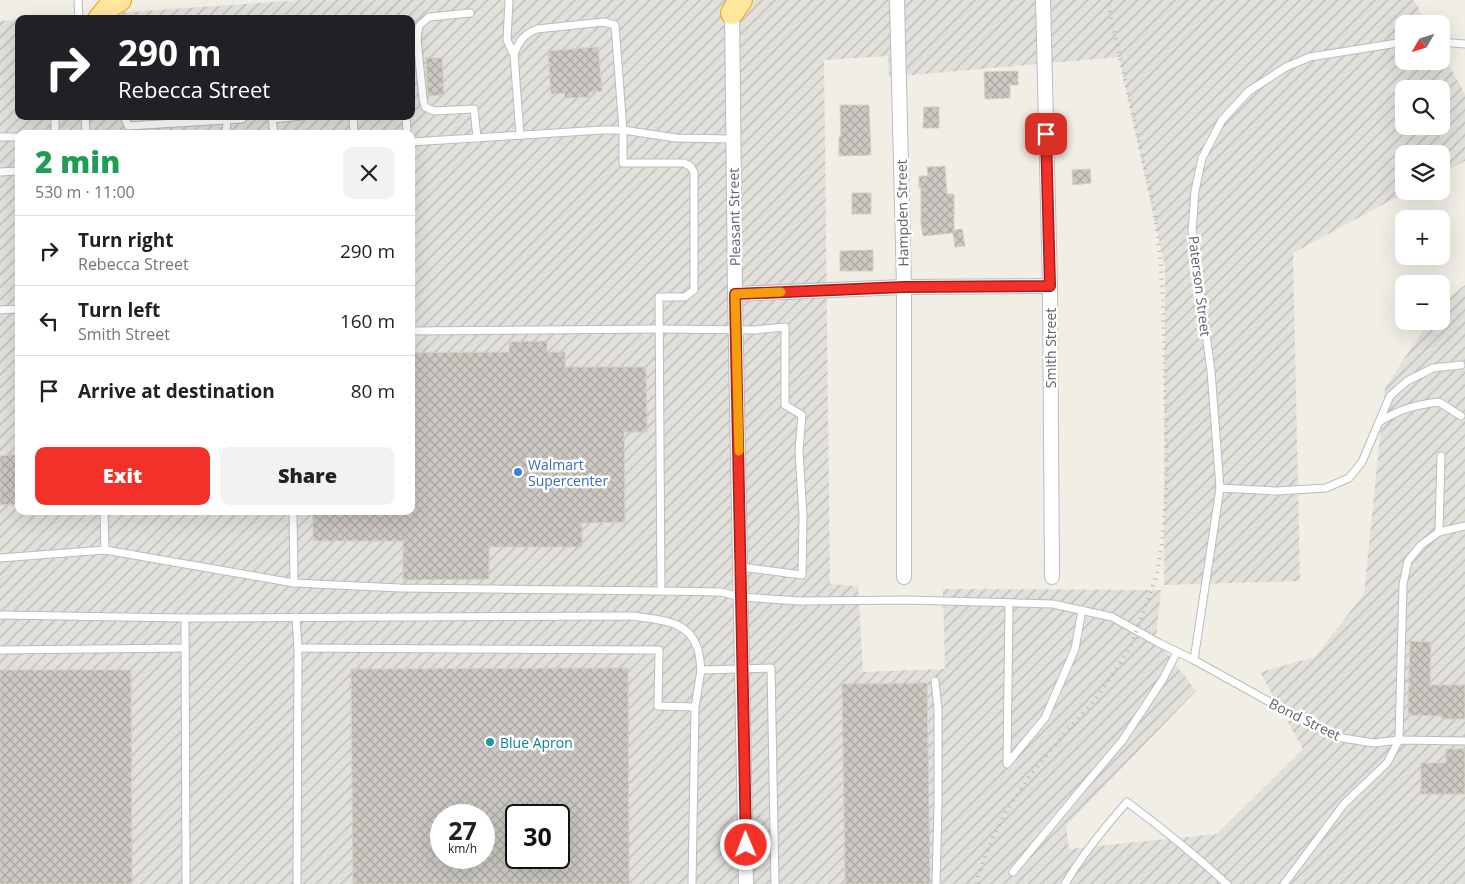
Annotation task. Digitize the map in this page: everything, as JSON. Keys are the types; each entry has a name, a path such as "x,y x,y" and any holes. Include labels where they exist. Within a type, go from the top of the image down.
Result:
{"highway":[{"path":"102,15 110,6 120,0"}],"street":[{"name":"Hampden Street","path":"898,0 904,287 904,577"},
{"name":"Smith Street","path":"1043,0 1050,286 1052,577"},
{"name":"Pleasant Street","path":"735,4 735,294 746,884"},
{"path":"735,294 904,287 1050,286"}],"lane":[{"path":"78,0 79,15"},
{"path":"509,0 507,40 514,56 520,135"},
{"path":"470,13 429,18 419,26 417,39 425,107 434,111 474,109 477,138"},
{"path":"514,56 521,39 529,32 547,28 604,22 615,26 623,130 623,163 684,163 690,166 695,174 694,290 686,297 659,297 661,591"},
{"name":"Paterson Street","path":"1194,660 1220,488 1211,371 1192,231 1195,192 1202,158 1222,120 1249,91 1286,67 1310,57 1395,43"},
{"path":"1450,43 1465,44"},
{"path":"126,120 128,126 227,120 226,130"},
{"path":"415,142 602,130 623,130 676,138 734,139"},
{"path":"0,137 15,137"},
{"path":"0,172 15,170"},
{"path":"0,310 15,309"},
{"path":"415,331 755,330 785,328 785,405 802,415 799,450 804,525 802,575 741,567"},
{"path":"1220,488 1277,491 1326,488 1349,478 1362,462 1390,396 1407,382 1433,368 1461,365"},
{"path":"1379,422 1392,414 1414,405 1439,402 1461,416"},
{"path":"1439,532 1441,456"},
{"path":"104,515 105,550"},
{"path":"293,515 294,583"},
{"path":"1284,884 1344,804 1387,762 1399,740 1402,584 1408,561 1421,545 1439,532 1465,526"},
{"name":"Bond Street","path":"0,558 105,550 294,583 400,588 721,592 742,597 800,601 908,600 1053,604 1112,617 1286,711 1342,738 1374,743 1399,740 1465,741"},
{"path":"1009,603 1007,764 1045,718 1075,649 1082,610"},
{"path":"0,615 186,618 632,616 665,620 681,626 692,635 698,650 700,670 695,707 692,884"},
{"path":"296,617 298,648 297,884"},
{"path":"186,618 186,884"},
{"path":"0,650 186,648"},
{"path":"298,648 659,650 658,706 695,707"},
{"path":"1013,872 1122,742 1164,679 1177,652"},
{"path":"700,670 771,668 774,884"},
{"path":"935,681 938,709 936,884"},
{"path":"1065,884 1111,820 1127,802 1156,823 1227,884"}],"shaded area":[{"path":"301,0 1414,0 1422,15 1395,15 1395,70 1450,70 1450,67 1465,94 1465,161 1450,169 1450,145 1395,145 1395,198 1293,253 1300,581 1164,585 1165,267 1119,57 889,77 888,56 824,60 830,584 858,586 863,672 945,669 943,589 1161,590 1156,637 1196,691 1066,826 1069,849 1217,834 1303,749 1260,672 1315,657 1364,594 1385,388 1423,330 1450,330 1450,298 1465,285 1465,884 0,884 0,21 15,19 15,120 415,120 415,15 86,15"}],"building":[{"path":"598,47 602,91 589,92 589,97 565,98 564,93 551,94 548,51"},
{"path":"426,58 442,58 444,95 428,96"},
{"path":"1018,71 1018,85 1010,85 1010,98 985,99 984,72"},
{"path":"840,105 869,105 871,155 839,156 839,137 841,137"},
{"path":"924,107 939,107 939,128 923,128"},
{"path":"945,166 947,194 954,194 954,230 962,229 965,246 955,247 953,233 923,236 919,176 928,176 927,167"},
{"path":"1090,169 1091,183 1073,185 1072,170"},
{"path":"852,193 871,193 871,214 852,214"},
{"path":"873,250 873,271 840,271 840,251"},
{"name":"Walmart Supercenter","path":"547,341 547,352 565,352 565,367 646,367 647,432 624,432 625,522 582,523 582,547 489,547 489,579 403,580 403,541 313,541 313,515 415,515 415,353 509,352 509,342"},
{"path":"15,454 15,504 0,505 0,456"},
{"path":"1410,641 1431,642 1430,685 1465,685 1465,719 1442,719 1442,716 1408,715"},
{"name":"Blue Apron","path":"628,668 629,884 353,884 351,669"},
{"path":"0,670 131,670 132,884 0,884"},
{"path":"927,683 930,884 845,884 842,684"},
{"path":"1446,749 1465,749 1465,794 1421,794 1421,763 1446,763"}],"railway":[{"path":"977,884 978,876 991,841 1005,814 1031,774 1096,699 1130,648 1157,574 1162,544 1167,481 1163,300 1160,254 1154,209 1107,0"}],"slow traffic":[{"path":"739,451 735,294 781,292"}],"place":[{"name":"Walmart Supercenter","path":"518,472"},
{"name":"Blue Apron","path":"490,742"}],"route":[{"path":"746,845 735,294 904,287 1050,286 1046,134"}]}
